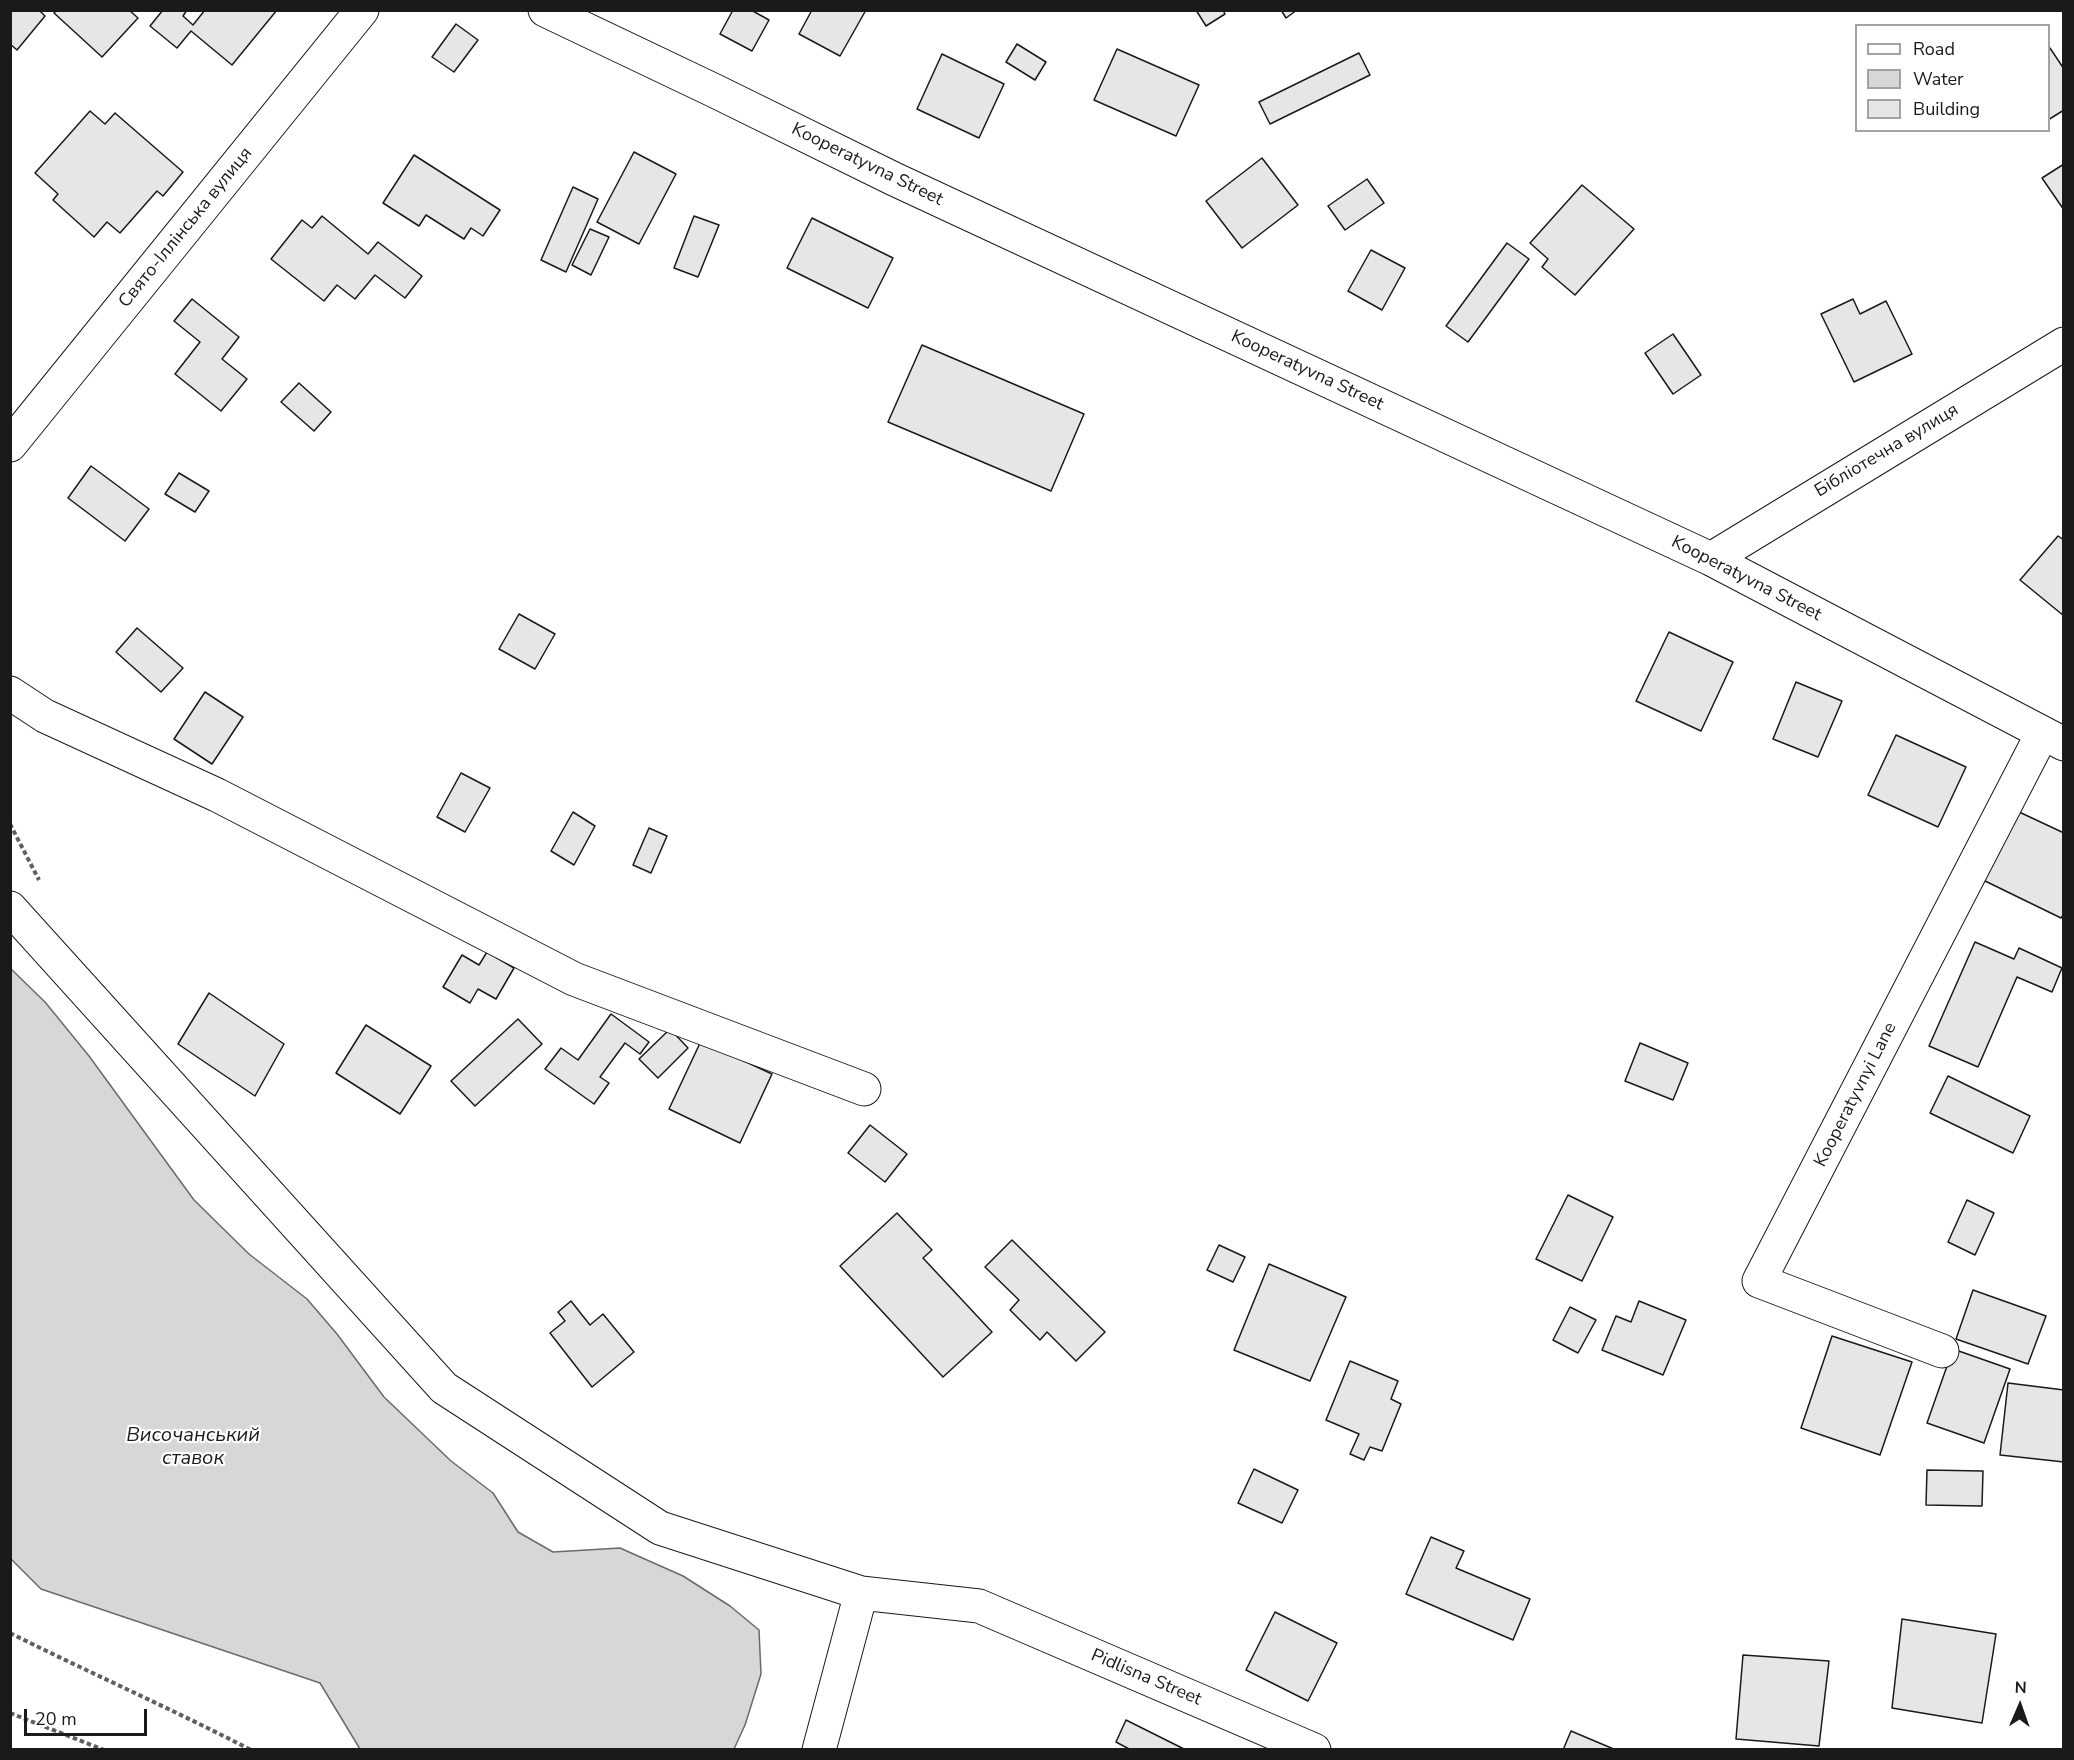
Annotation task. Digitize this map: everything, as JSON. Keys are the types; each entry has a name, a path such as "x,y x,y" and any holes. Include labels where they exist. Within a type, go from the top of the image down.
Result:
{"street":[{"name":"Свято-Іллінська вулиця","path":"10,445 362,10"},
{"name":"Kooperatyvna Street","path":"545,10 894,179 1711,559 2053,739"},
{"name":"Бібліотечна вулиця","path":"1711,559 2064,344"},
{"path":"10,693 45,716 217,795 574,980 864,1089"},
{"name":"Kooperatyvnyi Lane","path":"1942,1351 1759,1281 2053,739"},
{"name":"Pidlisna Street","path":"10,908 444,1388 660,1528 861,1593 979,1606 1314,1749"},
{"path":"819,1749 861,1593"}],"path":[{"path":"10,1634 93,1675 196,1721 250,1749"},
{"path":"10,1713 104,1749"}],"water":[{"name":"Височанський ставок","path":"10,968 45,1002 89,1056 194,1200 249,1254 307,1299 337,1334 384,1397 451,1461 493,1493 518,1532 553,1552 620,1548 683,1576 730,1606 759,1630 761,1674 745,1725 734,1749 360,1749 320,1683 41,1589 11,1559"}],"building":[{"path":"10,10 39,10 45,16 17,50 10,44"},
{"path":"57,10 129,10 138,18 102,57 54,13"},
{"path":"163,10 187,10 183,16 193,25 205,10 277,10 232,65 191,31 177,48 150,26"},
{"path":"733,10 751,10 769,20 752,51 720,34"},
{"path":"812,10 866,10 840,56 799,34"},
{"path":"1196,10 1223,10 1225,14 1206,26"},
{"path":"1281,10 1297,10 1286,18"},
{"path":"456,24 478,40 454,72 432,57"},
{"path":"1017,44 1046,62 1035,80 1006,62"},
{"path":"2050,48 2064,69 2064,110 2050,119"},
{"path":"1117,49 1199,85 1176,136 1094,100"},
{"path":"1359,53 1370,75 1270,124 1259,102"},
{"path":"942,54 1004,84 979,138 917,109"},
{"path":"90,111 105,124 115,113 183,172 163,196 157,191 120,233 107,222 94,237 53,200 58,194 35,173"},
{"path":"634,152 676,174 639,244 597,222"},
{"path":"414,155 500,210 483,236 471,228 464,239 426,215 419,226 383,203"},
{"path":"1262,158 1298,205 1242,248 1206,201"},
{"path":"2064,164 2064,210 2042,178"},
{"path":"1367,179 1384,203 1345,230 1328,206"},
{"path":"1582,185 1634,229 1575,295 1542,267 1548,259 1530,243"},
{"path":"573,187 598,199 566,272 541,260"},
{"path":"322,216 368,254 378,242 422,276 405,298 375,275 355,299 337,285 324,301 271,259 302,220 312,228"},
{"path":"694,216 719,225 698,277 674,268"},
{"path":"812,218 893,258 868,308 787,268"},
{"path":"590,229 609,237 591,275 572,265"},
{"path":"1507,243 1529,259 1468,342 1446,326"},
{"path":"1371,250 1405,268 1382,310 1348,291"},
{"path":"192,299 239,337 222,359 247,379 221,411 175,374 200,342 174,321"},
{"path":"1853,299 1860,314 1886,301 1912,354 1854,382 1821,314"},
{"path":"1673,334 1701,375 1673,394 1645,353"},
{"path":"922,345 1084,414 1051,491 888,422"},
{"path":"299,383 331,412 314,431 281,402"},
{"path":"91,466 149,509 125,541 68,498"},
{"path":"179,473 209,491 195,512 165,494"},
{"path":"2058,536 2064,540 2064,616 2020,580"},
{"path":"519,614 555,634 535,669 499,649"},
{"path":"137,628 183,668 161,692 116,652"},
{"path":"1669,632 1733,662 1701,731 1636,701"},
{"path":"1796,682 1842,701 1818,757 1773,739"},
{"path":"205,692 243,717 212,764 174,739"},
{"path":"1896,735 1966,767 1938,827 1868,795"},
{"path":"461,773 490,788 465,832 437,817"},
{"path":"2017,811 2064,833 2064,914 2061,918 1983,880"},
{"path":"573,812 595,826 574,865 551,851"},
{"path":"649,828 667,836 651,873 633,865"},
{"path":"1975,942 2014,959 2019,948 2062,968 2052,992 2017,977 1978,1067 1929,1046"},
{"path":"487,952 514,968 496,999 478,989 470,1003 443,987 462,955 479,965"},
{"path":"209,993 284,1044 255,1096 178,1044"},
{"path":"611,1014 649,1042 640,1054 625,1043 600,1077 609,1083 594,1104 545,1069 561,1048 578,1060"},
{"path":"518,1019 542,1044 475,1106 451,1081"},
{"path":"366,1025 431,1066 400,1114 336,1073"},
{"path":"670,1029 688,1048 658,1078 639,1059"},
{"path":"701,1041 772,1074 740,1143 669,1109"},
{"path":"1640,1043 1688,1063 1673,1100 1625,1081"},
{"path":"1948,1076 2030,1116 2013,1153 1930,1113"},
{"path":"870,1125 907,1154 885,1182 848,1153"},
{"path":"1568,1195 1613,1217 1582,1281 1536,1259"},
{"path":"1967,1200 1994,1213 1975,1255 1948,1242"},
{"path":"897,1213 932,1250 923,1258 992,1332 943,1377 840,1266"},
{"path":"1012,1240 1105,1332 1076,1361 1047,1332 1040,1340 1010,1310 1019,1300 985,1267"},
{"path":"1219,1245 1245,1257 1233,1282 1207,1270"},
{"path":"1269,1264 1346,1297 1310,1381 1234,1350"},
{"path":"1973,1290 2046,1316 2028,1364 1956,1339"},
{"path":"571,1301 590,1325 603,1314 634,1352 592,1387 550,1333 565,1321 558,1312"},
{"path":"1639,1301 1686,1320 1663,1375 1602,1350 1616,1316 1631,1322"},
{"path":"1570,1307 1596,1320 1578,1353 1553,1340"},
{"path":"1832,1336 1912,1362 1880,1455 1801,1428"},
{"path":"1953,1349 2010,1369 1984,1443 1927,1423"},
{"path":"1350,1361 1398,1381 1391,1399 1401,1404 1382,1451 1370,1447 1364,1460 1350,1454 1359,1434 1326,1420"},
{"path":"2008,1383 2064,1390 2064,1462 2000,1455"},
{"path":"1254,1469 1298,1490 1282,1523 1238,1503"},
{"path":"1927,1470 1983,1471 1982,1506 1926,1505"},
{"path":"1431,1537 1464,1551 1456,1568 1530,1599 1513,1640 1406,1594"},
{"path":"1275,1612 1337,1643 1308,1701 1246,1670"},
{"path":"1902,1619 1996,1634 1982,1723 1892,1708"},
{"path":"1743,1655 1829,1661 1819,1746 1736,1739"},
{"path":"1126,1720 1186,1750 1131,1750 1116,1742"},
{"path":"1571,1731 1616,1750 1563,1750"}]}
